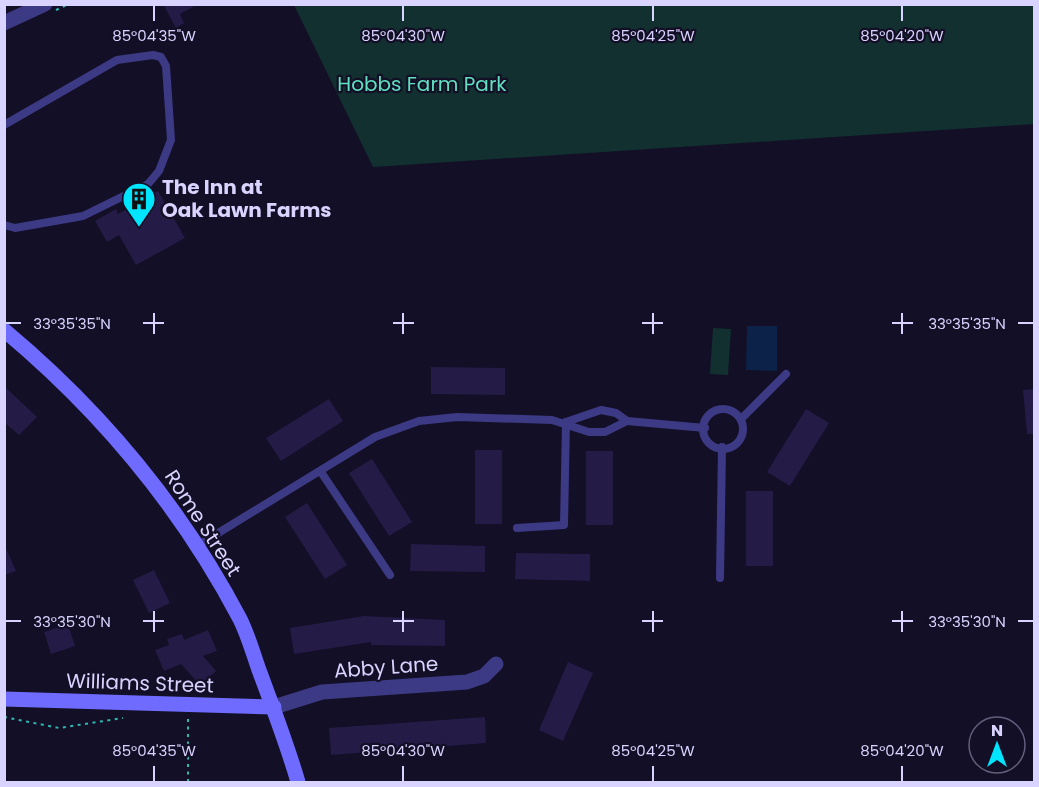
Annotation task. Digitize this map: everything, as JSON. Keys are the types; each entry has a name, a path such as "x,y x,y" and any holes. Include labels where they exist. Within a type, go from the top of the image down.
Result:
{"street":[{"path":"4,23 45,4"},
{"name":"Rome Street","path":"4,330 79,396 105,424 157,488 196,546 241,621 274,707 298,783"},
{"name":"Abby Lane","path":"274,707 322,692 467,682 484,676 496,664"},
{"name":"Williams Street","path":"4,699 274,707"}],"lane":[{"path":"4,125 117,60 153,55 161,57 166,66 171,140 159,171 148,184 83,216 15,228 4,225"},
{"path":"741,419 786,374"},
{"path":"566,422 601,410 616,413 627,421 705,428"},
{"path":"718,410 732,411 741,419 743,426 740,440 729,447 717,447 707,440 705,428 707,417 718,410"},
{"path":"196,546 321,472 375,437 418,421 457,417 552,420 566,422 589,432 605,432 627,421"},
{"path":"517,528 564,525 566,422"},
{"path":"720,578 722,447"},
{"path":"321,472 390,574"}],"path":[{"path":"4,717 59,728 132,717"},
{"path":"178,718 188,718"},
{"path":"188,727 188,783"}],"green space":[{"name":"Hobbs Farm Park","path":"294,5 1034,5 1034,124 373,167"},
{"path":"713,328 731,329 728,375 710,374"}],"water":[{"path":"747,326 777,326 777,371 746,370"}],"building":[{"path":"163,4 198,4 180,14 184,23 176,28"},
{"name":"The Inn at Oak Lawn Farms","path":"158,191 185,238 136,265 119,235 107,242 95,221 116,209 118,214"},
{"path":"431,367 505,368 505,395 431,394"},
{"path":"4,386 37,417 19,435 4,422"},
{"path":"1035,389 1035,434 1027,434 1023,390"},
{"path":"329,399 343,421 281,461 266,438"},
{"path":"806,409 829,423 790,486 767,472"},
{"path":"475,450 502,450 502,524 475,524"},
{"path":"586,451 613,451 613,525 586,525"},
{"path":"372,459 412,522 389,536 349,473"},
{"path":"746,491 773,491 773,566 746,566"},
{"path":"307,503 347,565 325,579 285,517"},
{"path":"4,544 16,571 4,575"},
{"path":"411,544 485,546 485,572 410,571"},
{"path":"516,553 590,554 590,581 515,579"},
{"path":"154,570 170,603 149,613 133,580"},
{"path":"364,616 445,620 445,646 371,645 371,642 294,654 290,628"},
{"path":"68,624 75,646 51,654 44,632"},
{"path":"208,630 217,651 203,656 216,671 200,685 181,664 164,671 155,650 169,645 167,639 182,634 184,640"},
{"path":"568,662 593,673 563,741 539,730"},
{"path":"485,717 486,743 331,755 329,728"}],"place":[{"name":"The Inn at Oak Lawn Farms","path":"139,228"}]}
